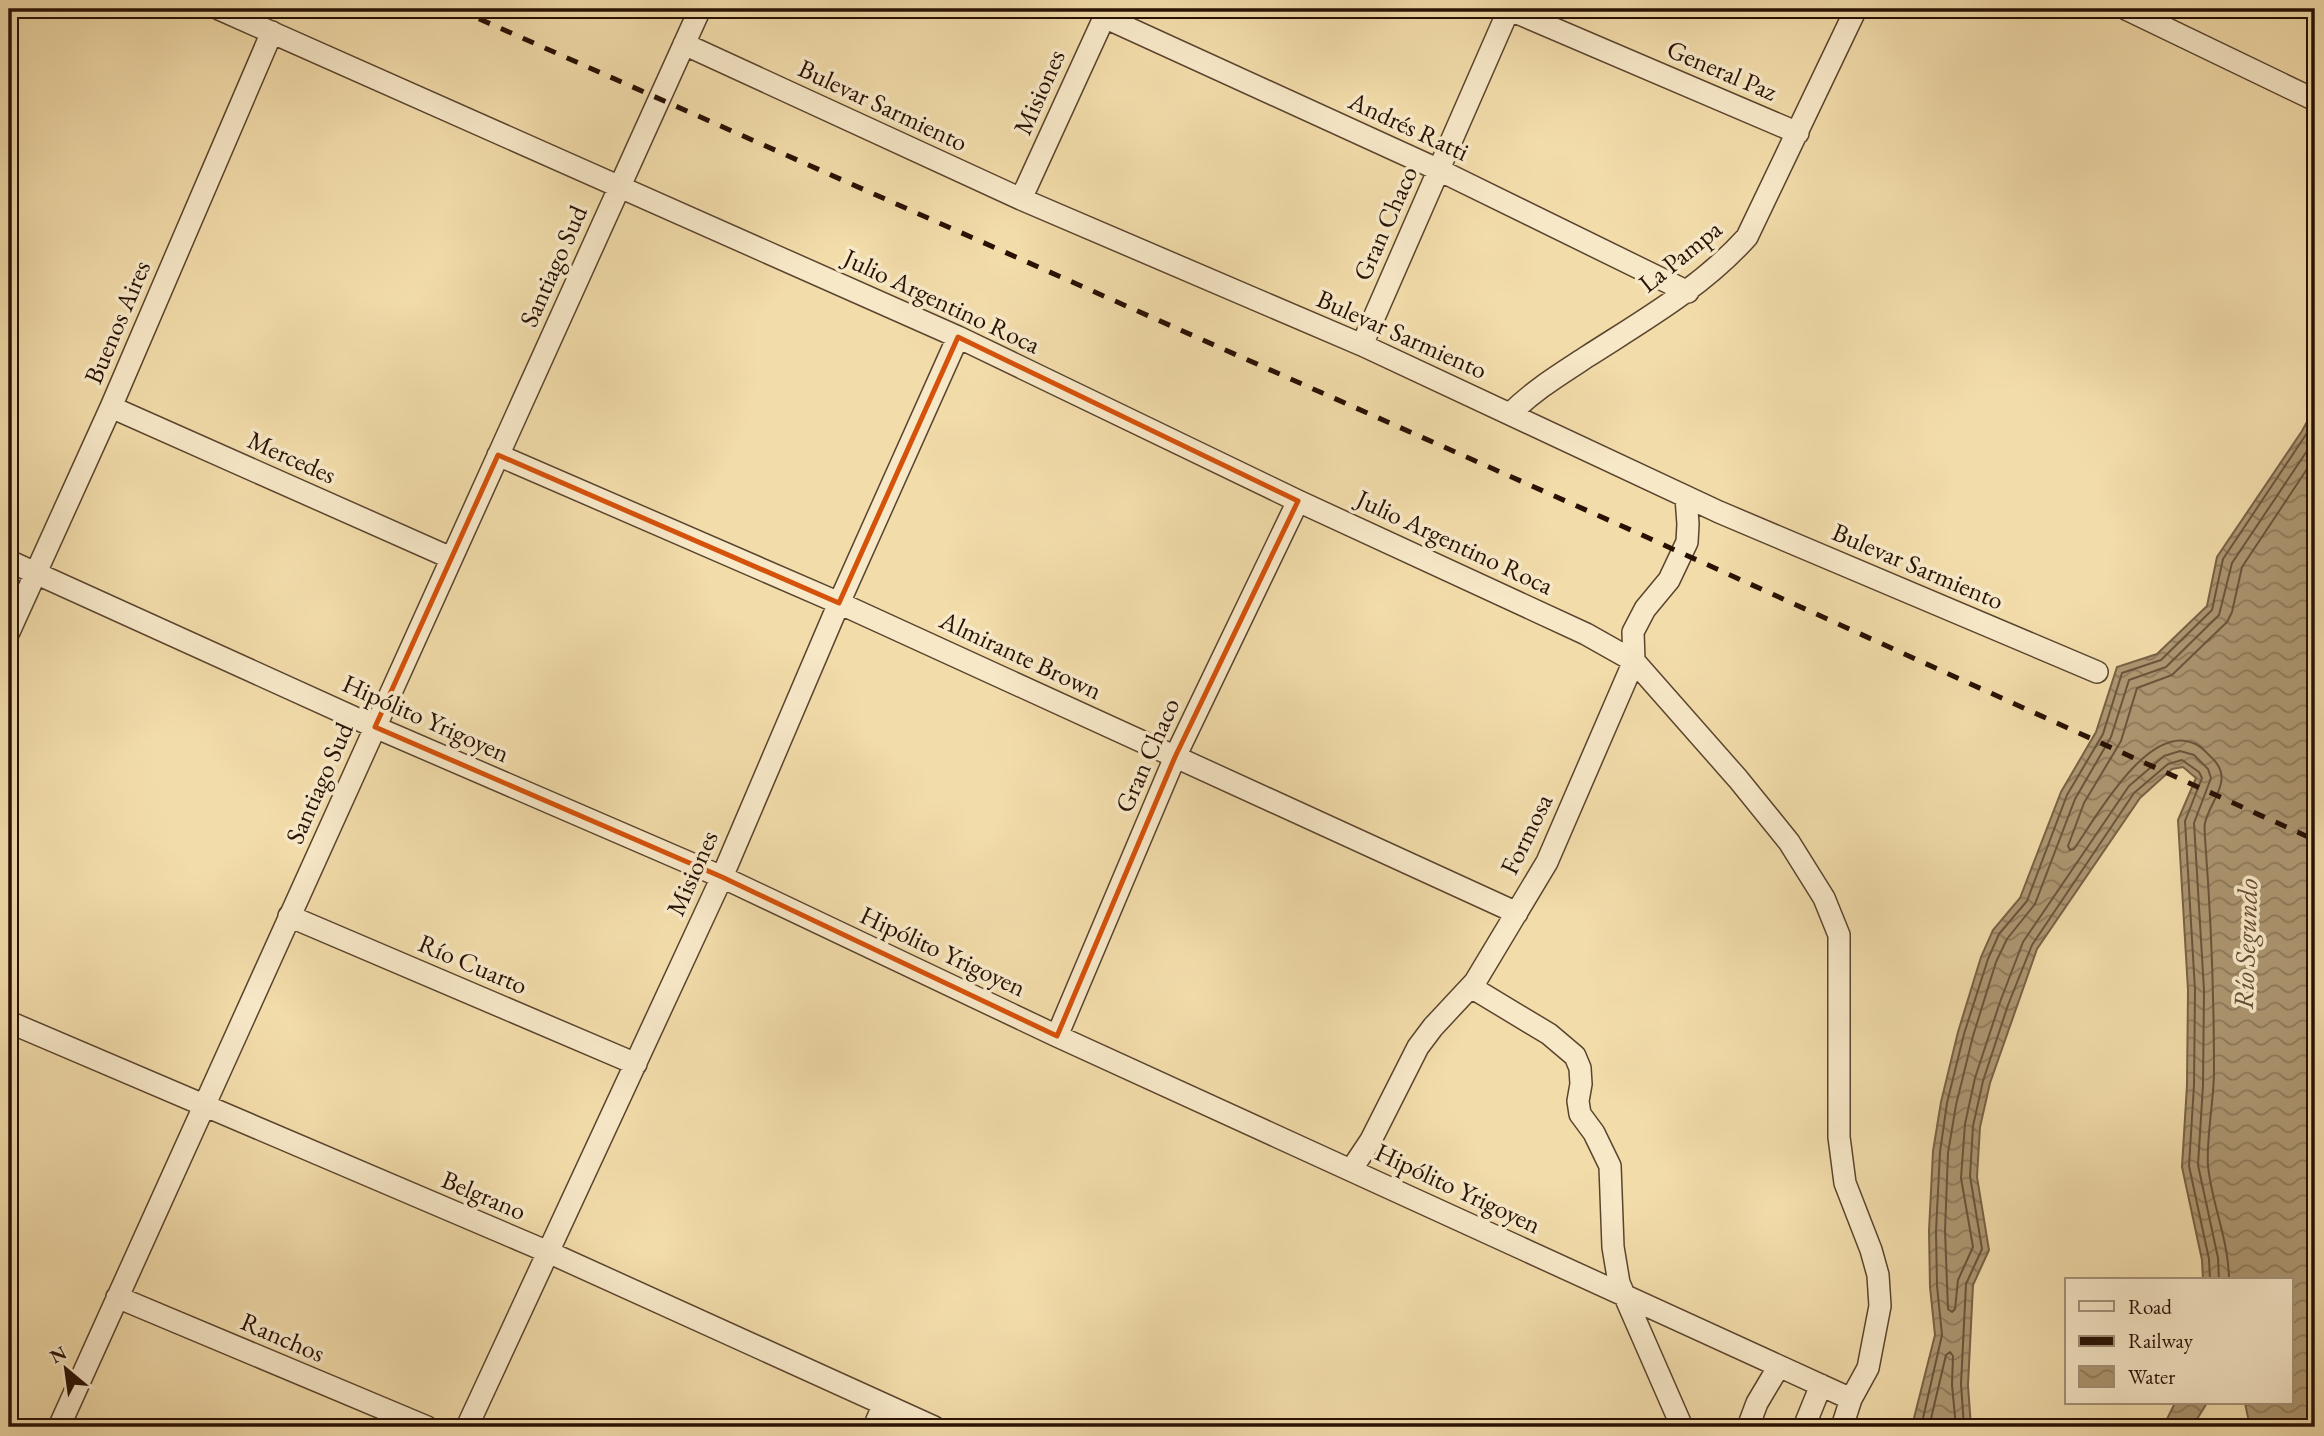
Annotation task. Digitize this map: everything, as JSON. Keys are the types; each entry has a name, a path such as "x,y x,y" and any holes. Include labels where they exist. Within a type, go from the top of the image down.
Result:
{"street":[{"name":"Julio Argentino Roca","path":"219,9 958,337 1298,501 1586,634 1634,661 1738,779 1789,842 1824,898 1839,935 1839,1137 1845,1183 1878,1275 1880,1306 1868,1368 1851,1399 1842,1427"},
{"name":"Santiago Sud","path":"59,1427 700,9"},
{"name":"General Paz","path":"1509,9 1798,133"},
{"name":"Gran Chaco","path":"1362,345 1509,9"},
{"name":"La Pampa","path":"1510,414 1532,392 1688,292 1724,262 1747,237 1856,9"},
{"path":"2126,9 2315,100"},
{"name":"Andrés Ratti","path":"1106,13 1439,170 1688,292"},
{"name":"Misiones","path":"1021,199 1106,13"},
{"name":"Buenos Aires","path":"9,632 111,407 272,32"},
{"name":"Bulevar Sarmiento","path":"684,44 1021,199 1362,345 1686,497 2097,672"},
{"name":"Misiones","path":"467,1427 722,877 839,603 958,337"},
{"name":"Mercedes","path":"111,407 451,558"},
{"name":"Almirante Brown","path":"498,455 839,603 1517,913"},
{"name":"Formosa","path":"1351,1170 1371,1140 1418,1047 1471,987 1547,862 1634,661 1633,632 1645,609 1669,580 1687,542 1686,497"},
{"name":"Gran Chaco","path":"1057,1036 1175,757 1298,501"},
{"name":"Hipólito Yrigoyen","path":"9,561 375,727 722,877 1057,1036 1851,1399"},
{"name":"Río Cuarto","path":"289,916 635,1064"},
{"path":"1471,987 1549,1034 1575,1056 1580,1068 1580,1114 1594,1133 1610,1166 1613,1247 1619,1283 1682,1427"},
{"name":"Belgrano","path":"9,1022 548,1252 934,1427"},
{"name":"Ranchos","path":"117,1297 427,1427"},
{"path":"1748,1427 1779,1366"},
{"path":"1804,1427 1821,1385"},
{"path":"874,1427 883,1406"}],"highlighted area":[{"path":"958,337 1298,501 1175,757 1057,1036 722,877 375,727 498,455 839,603"}],"water":[{"name":"Río Segundo","path":"2315,407 2315,1175 2312,1193 2315,1214 2315,1427 2250,1427 2245,1404 2292,1404 2292,1278 2203,1278 2202,1260 2182,1167 2187,1085 2188,990 2178,820 2196,778 2183,767 2172,769 2140,798 2037,949 1990,1083 1980,1127 1977,1177 1989,1250 1973,1285 1968,1385 1971,1427 1914,1427 1935,1335 1930,1287 1929,1231 1933,1151 1941,1102 1958,1032 1981,957 1993,930 2020,898 2061,792 2096,732 2117,667 2157,654 2207,606 2217,557 2302,431"},
{"path":"2174,1404 2206,1404 2192,1427 2158,1427 2166,1421"}],"railway":[{"path":"457,9 1622,526 2315,840"}]}
